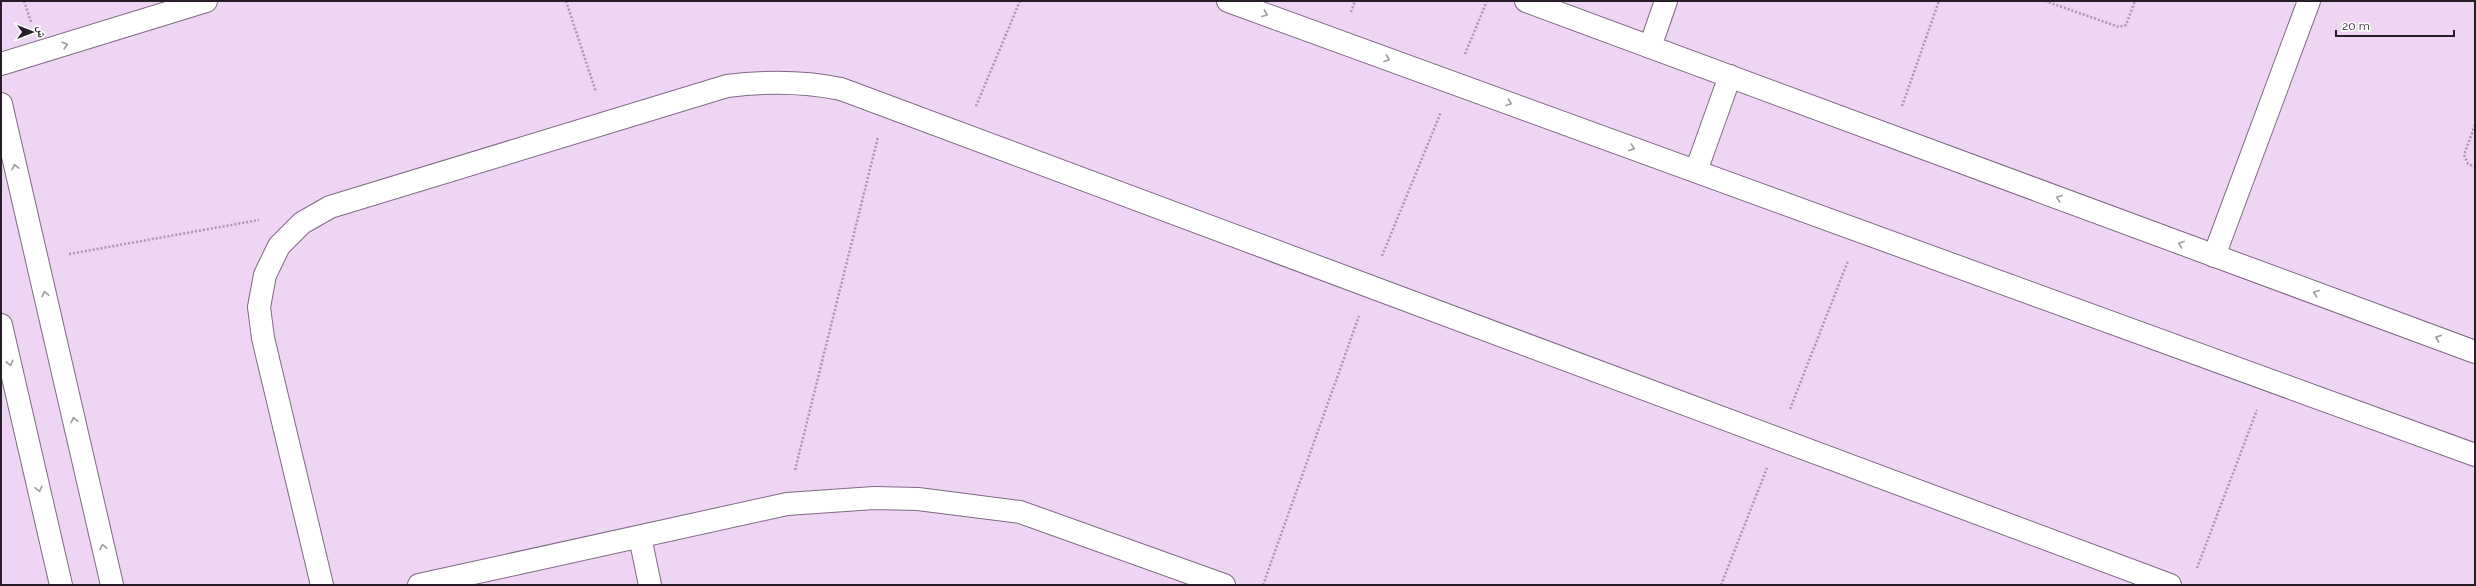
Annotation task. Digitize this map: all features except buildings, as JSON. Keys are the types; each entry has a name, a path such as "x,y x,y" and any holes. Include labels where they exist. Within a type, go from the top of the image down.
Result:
{"street":[{"path":"1,64 206,1"},
{"path":"1228,1 2475,455"},
{"path":"1526,1 2475,352"},
{"path":"1650,47 1666,1"},
{"path":"2214,256 2309,1"},
{"path":"1696,171 1730,76"},
{"path":"322,585 263,338 259,307 265,275 279,246 302,223 330,207 727,86 760,82 815,83 841,89 2170,585"},
{"path":"1,104 112,585"},
{"path":"1,324 61,585"},
{"path":"419,585 787,504 874,498 918,499 1020,512 1224,585"},
{"path":"640,536 650,585"}],"path":[{"path":"566,1 606,122"},
{"path":"964,135 1020,1"},
{"path":"1891,136 1940,1"},
{"path":"2045,1 2121,27 2126,25 2134,1"},
{"path":"787,504 886,106"},
{"path":"2475,125 2464,155 2468,164 2475,167"},
{"path":"37,260 260,220"},
{"path":"2197,570 2268,380"}]}
